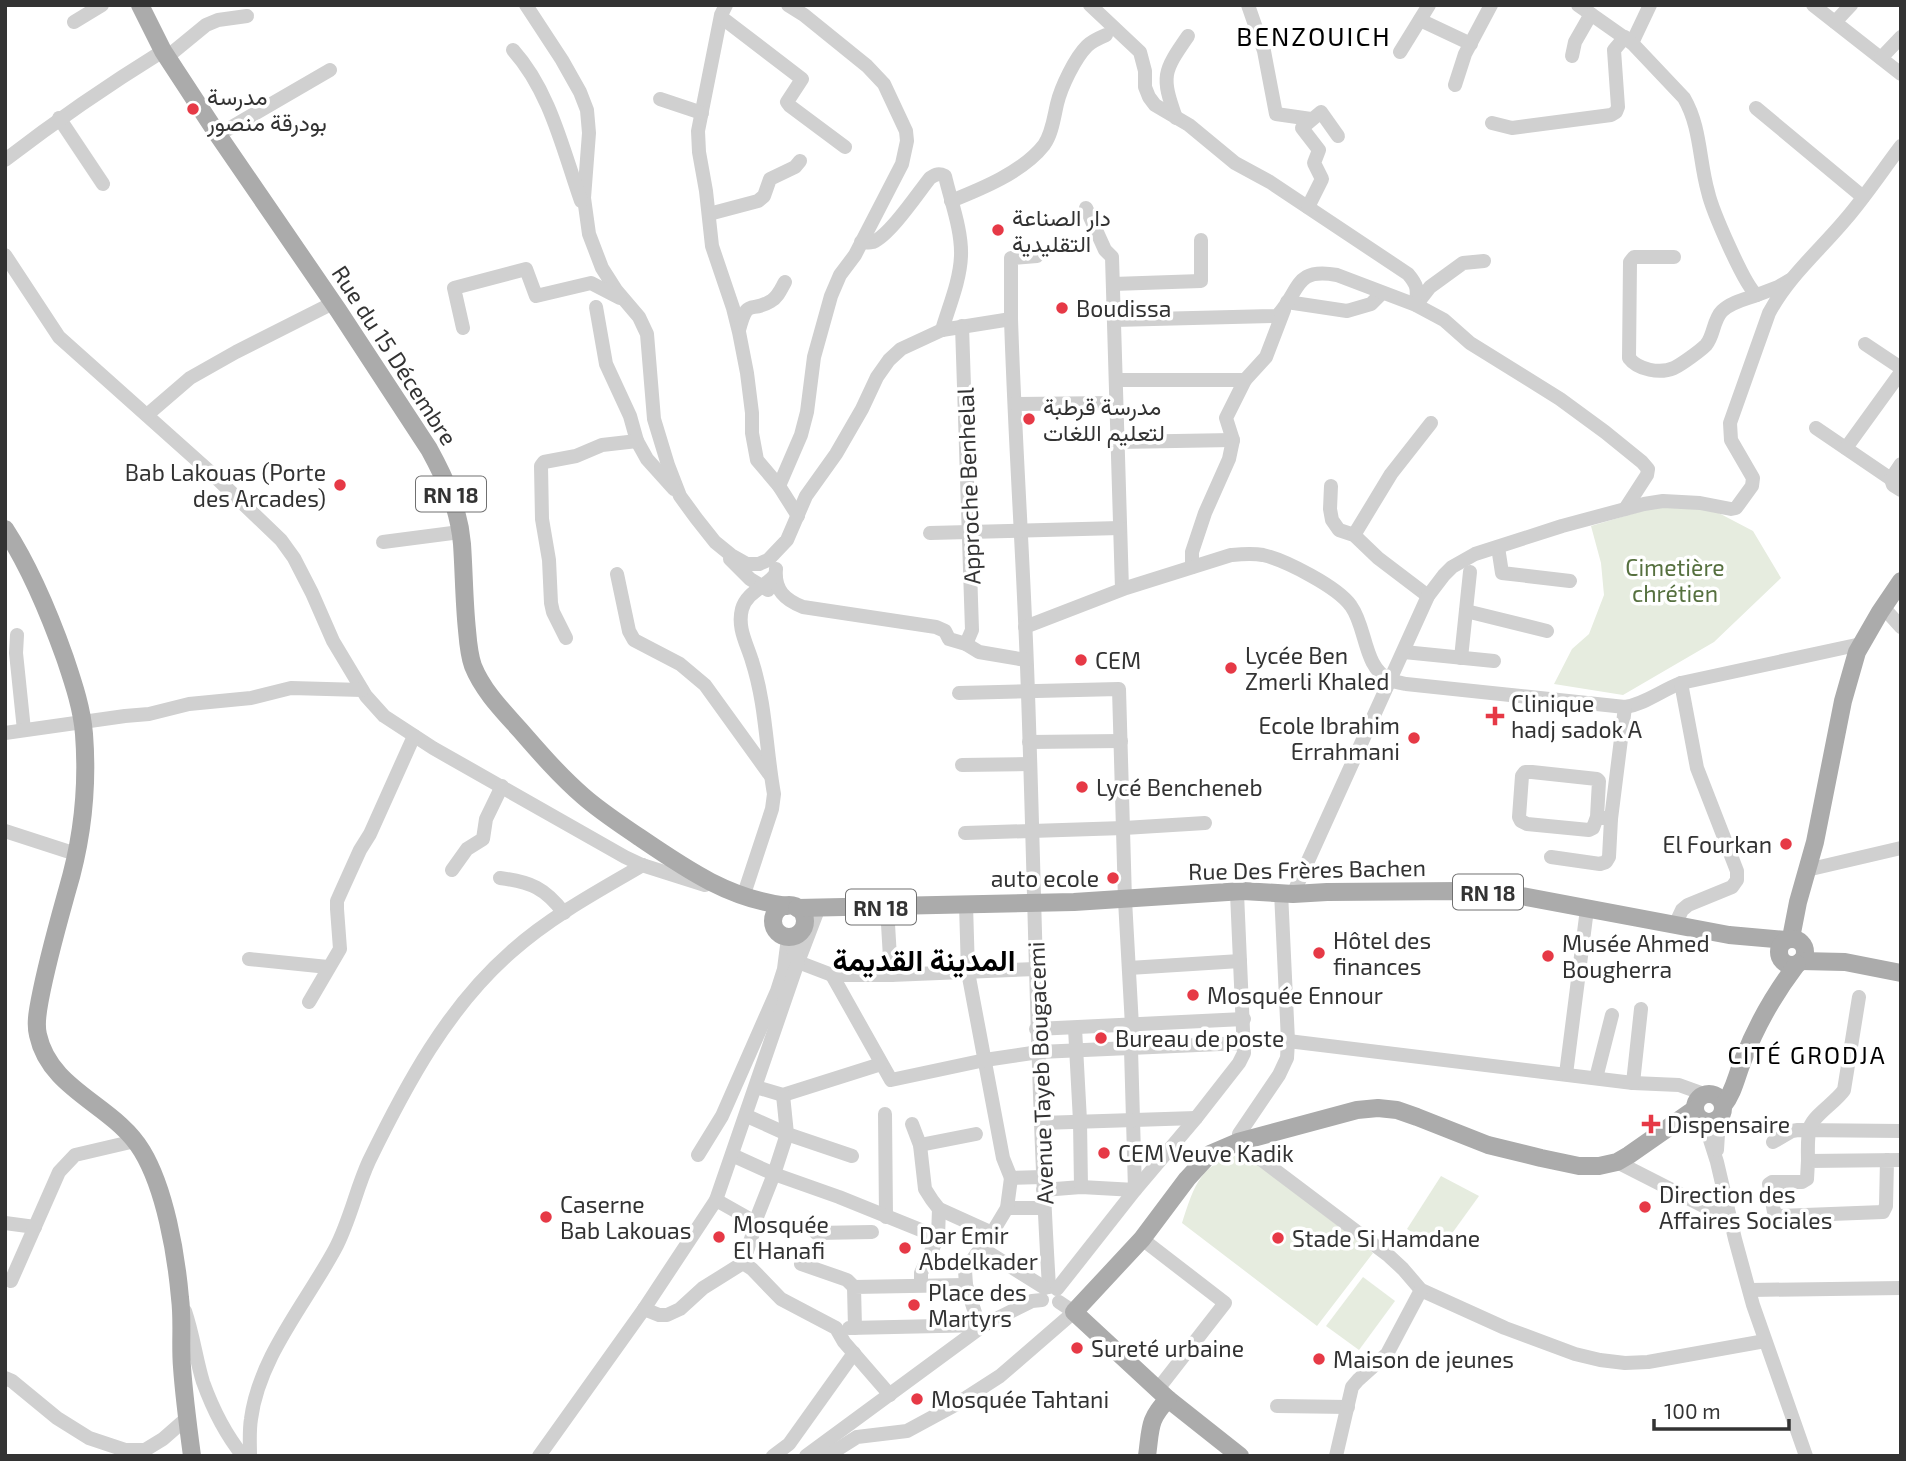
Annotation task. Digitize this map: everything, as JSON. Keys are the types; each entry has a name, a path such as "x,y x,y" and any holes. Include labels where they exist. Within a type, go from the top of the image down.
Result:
{"main road":[{"name":"Rue du 15 Décembre","path":"140,5 165,54 429,449 452,495 460,533 469,648 473,665 494,701 555,769 594,805 672,860 743,897 792,907"},
{"path":"5,529 36,584 53,623 71,676 82,723 85,776 76,854 46,966 37,1016 37,1033 52,1068 135,1141 152,1170 175,1258 181,1300 182,1367 192,1456"},
{"path":"1240,1456 1163,1394 1074,1312 1143,1239 1187,1179 1210,1154 1238,1142 1357,1110 1378,1108 1397,1110 1488,1145 1541,1158 1589,1167 1599,1166 1617,1162 1664,1131 1708,1109 1733,1090 1742,1061 1771,1001 1775,978 1793,952 1843,701 1857,652 1901,581"},
{"name":"Rue Des Frères Bachen","path":"966,904 1125,900 1243,891 1471,891 1516,895 1729,935 1762,948 1793,952"},
{"path":"743,897 782,933 798,934 804,925 803,915 792,907 782,907 774,914 773,919 782,933"},
{"name":"RN 18","path":"792,907 966,904"},
{"name":"RN 18","path":"1793,952 1901,973"},
{"path":"1147,1456 1151,1422 1163,1394"}],"street":[{"path":"74,22 102,5"},
{"path":"526,5 562,60 587,110 589,133 584,198 589,234 602,268 639,317 647,334 654,419 680,496"},
{"path":"779,486 801,435 807,412 814,357 831,296 902,164 908,141 884,84 867,66 788,5"},
{"path":"1090,5 1140,52 1144,87 1155,105 1189,125 1235,163 1308,207 1408,274 1418,289 1416,306"},
{"path":"1248,5 1264,51 1276,114 1311,119"},
{"path":"1400,52 1429,5"},
{"path":"1455,85 1471,44 1491,5"},
{"path":"1578,5 1628,40 1684,98 1701,150 1708,195 1738,267 1757,295"},
{"path":"1492,123 1512,128 1616,113 1618,107 1614,50 1628,40 1650,5"},
{"path":"1813,5 1901,74"},
{"path":"1835,22 1851,5"},
{"path":"798,516 779,486 757,460 747,373 739,332 712,246 698,131 723,11 802,79 788,102 790,106 845,147"},
{"path":"1572,56 1575,42 1591,14"},
{"path":"5,160 59,118 111,83 165,54 206,25 218,20 247,16"},
{"path":"1420,20 1471,44"},
{"path":"951,201 979,190 1021,166 1044,144 1070,71 1086,47 1106,35"},
{"path":"1176,118 1169,98 1166,76 1169,64 1188,36"},
{"path":"1881,58 1901,37"},
{"path":"513,50 526,65 542,94 587,218"},
{"path":"218,135 330,70"},
{"path":"660,99 702,113"},
{"path":"1756,108 1863,197"},
{"path":"1308,207 1322,178 1314,163 1319,150 1302,128 1321,112 1338,136"},
{"path":"59,118 103,184"},
{"path":"1765,1341 1648,1362 1625,1363 1575,1354 1505,1328 1421,1290 1389,1256 1238,1142 1239,1135 1279,1075 1287,1058 1287,893 1429,596 1444,575 1475,554 1562,526 1664,501 1736,508 1752,486 1753,478 1731,440 1730,423 1769,313 1793,279 1863,197 1901,146"},
{"path":"709,214 758,201 764,196 770,178 795,167 800,161"},
{"path":"861,242 872,242 879,238 900,217 930,178 936,174 945,176 959,235 961,256 959,275 942,330"},
{"path":"1086,208 1105,250 1112,257 1122,589"},
{"path":"1113,284 1201,281 1202,240"},
{"path":"5,255 58,337 209,471 281,540 294,558 312,593 333,642 362,690 384,716 414,736 625,857 743,897 772,809 774,793 758,681 741,629 742,608 748,598 775,575"},
{"name":"Avenue Tayeb Bougacemi","path":"1037,256 1011,258 1011,319 1026,627 1036,1030 1050,1293"},
{"path":"1674,257 1634,257 1630,262 1629,358 1641,368 1673,369 1707,344 1723,309 1793,279"},
{"path":"1416,306 1430,287 1463,262 1484,261"},
{"path":"463,328 454,288 526,268 536,296 591,283 624,300"},
{"path":"1114,320 1277,316 1300,282 1310,274 1337,275 1444,320 1487,354 1560,399 1642,461 1648,469 1647,475 1625,509"},
{"path":"739,332 743,314 747,309 768,303 775,298 785,282"},
{"path":"1287,303 1347,311 1371,304 1382,293"},
{"path":"147,415 190,378 333,303"},
{"path":"1192,567 1192,552 1205,513 1229,459 1233,440 1226,418 1245,380 1266,357 1287,303"},
{"path":"596,307 606,364 647,459 715,542 750,579 792,603 820,611 936,627 945,631 949,639 966,644 979,652 1026,660"},
{"path":"715,542 747,564 759,564 768,560 788,540 806,496 836,454 877,377 889,360 901,349 942,330 1011,319"},
{"name":"Approche Benhelal","path":"962,326 972,630 966,644"},
{"path":"1846,448 1901,370 1865,344"},
{"path":"1116,380 1245,380"},
{"path":"1014,404 1116,403"},
{"path":"1354,535 1391,474 1431,423"},
{"path":"1816,428 1898,483 1901,464"},
{"path":"1118,442 1233,440"},
{"path":"566,638 552,612 549,560 542,519 541,466 550,460 576,456 602,445 637,441"},
{"path":"1331,486 1330,509 1332,520 1339,530 1354,535 1378,558 1429,596"},
{"path":"930,533 1120,528"},
{"path":"383,542 460,533"},
{"path":"781,547 775,575 777,586 792,603"},
{"path":"1498,547 1502,573 1570,581"},
{"path":"1026,627 1122,589 1245,553 1263,555 1281,562 1318,580 1342,596 1359,621 1370,657 1379,672 1390,680 1406,684 1625,708 1681,683 1861,644"},
{"path":"1461,658 1470,572"},
{"path":"617,574 634,640 680,664 705,685 771,776"},
{"path":"1883,607 1901,627"},
{"path":"1466,611 1547,631"},
{"path":"17,635 16,653 24,730"},
{"path":"1404,652 1494,661"},
{"path":"1675,925 1682,910 1688,905 1732,887 1737,880 1737,871 1697,768 1681,683"},
{"path":"5,733 149,714 189,704 251,698 290,688 362,690"},
{"path":"959,694 1119,689 1125,900 1132,1026 1130,1049 1135,1190"},
{"path":"1551,858 1600,864 1606,862 1609,857 1604,818 1599,781 1532,772 1525,772 1522,776 1521,821 1527,824 1589,830 1593,828 1604,818 1625,708"},
{"path":"309,1002 340,949 337,901 414,736"},
{"path":"1029,742 1121,741"},
{"path":"962,765 1030,764"},
{"path":"452,870 467,849 483,839 486,819 502,786"},
{"path":"965,833 1205,823"},
{"path":"5,831 76,854"},
{"path":"1812,861 1901,848"},
{"path":"250,1456 251,1419 261,1381 299,1308 337,1246 362,1176 424,1056 460,1007 494,969 526,940 607,885 643,865"},
{"path":"500,878 522,881 545,892 564,913"},
{"path":"807,1456 982,1325 1050,1293 1239,1063 1244,1053 1244,1019 1237,893"},
{"path":"966,904 968,972 1003,1158 1011,1178 1007,1208 965,1270 966,1285 982,1325"},
{"path":"539,1456 644,1309 716,1200 819,907"},
{"path":"887,907 891,975"},
{"path":"1566,1074 1587,909"},
{"path":"782,933 798,962 832,975 1036,969"},
{"path":"698,1155 722,1116 777,991 784,969 782,933"},
{"path":"249,959 328,967"},
{"path":"1129,968 1240,961"},
{"path":"832,975 891,1080 985,1060 1039,1052 1288,1041 1633,1083 1679,1085 1708,1109 1717,1162 1750,1290 1806,1456"},
{"path":"1808,1161 1894,1160 1883,1212 1779,1216 1774,1212 1769,1184 1802,1182 1807,1179 1809,1131 1811,1123 1839,1098 1844,1090 1859,997"},
{"path":"1633,1083 1641,1009"},
{"path":"1596,1078 1612,1015"},
{"path":"1036,1030 1244,1019"},
{"path":"1075,1028 1081,1187"},
{"path":"756,1087 783,1095 881,1065"},
{"path":"644,1309 659,1315 680,1310 702,1288 743,1263 787,1134 783,1095"},
{"path":"885,1114 886,1217"},
{"path":"747,1116 787,1134 852,1156"},
{"path":"1041,1123 1196,1118"},
{"path":"912,1124 920,1145 925,1189 939,1209 992,1233"},
{"path":"1773,1142 1793,1131 1901,1131"},
{"path":"920,1145 976,1134"},
{"path":"11,1281 64,1164 75,1155 135,1141"},
{"path":"732,1155 774,1174 938,1237"},
{"path":"1617,1162 1731,1220"},
{"path":"1011,1178 1043,1184 1135,1190"},
{"path":"716,1200 755,1222"},
{"path":"1007,1208 1044,1208"},
{"path":"921,1285 921,1273 938,1237 939,1209"},
{"path":"5,1223 35,1227"},
{"path":"816,1233 872,1231"},
{"path":"1143,1239 1225,1303 1163,1394"},
{"path":"827,1456 857,1437 907,1431 955,1405 1000,1376 1074,1312 981,1248"},
{"path":"743,1263 781,1299 836,1328 982,1325"},
{"path":"801,1264 847,1280 854,1287 855,1328"},
{"path":"854,1287 966,1285"},
{"path":"1750,1290 1901,1288"},
{"path":"1336,1456 1352,1387 1387,1354 1421,1290"},
{"path":"181,1300 212,1404 243,1456"},
{"path":"836,1328 844,1342 890,1395"},
{"path":"774,1456 791,1441 854,1353"},
{"path":"5,1378 57,1418 89,1438 125,1450 145,1450 163,1439 187,1418"},
{"path":"1277,1406 1348,1407"}],"green space":[{"name":"Cimetière chrétien","path":"1656,507 1713,510 1753,531 1781,578 1714,642 1623,695 1554,684 1572,649 1589,634 1604,595 1601,563 1591,526"},
{"name":"Stade Si Hamdane","path":"1245,1154 1373,1253 1317,1326 1182,1223 1196,1186 1209,1169 1230,1157"},
{"path":"1441,1176 1479,1196 1440,1250 1407,1229"},
{"path":"1363,1277 1395,1301 1359,1350 1326,1326"}],"place":[{"name":"مدرسة بودرقة منصور","path":"193,109"},
{"name":"دار الصناعة التقليدية","path":"998,230"},
{"name":"Boudissa","path":"1062,308"},
{"name":"مدرسة قرطبة لتعليم اللغات","path":"1029,419"},
{"name":"Bab Lakouas (Porte des Arcades)","path":"340,485"},
{"name":"CEM","path":"1081,660"},
{"name":"Lycée Ben Zmerli Khaled","path":"1231,668"},
{"name":"Clinique hadj sadok A","path":"1495,716"},
{"name":"Ecole Ibrahim Errahmani","path":"1414,738"},
{"name":"Lycé Bencheneb","path":"1082,787"},
{"name":"El Fourkan","path":"1786,844"},
{"name":"auto ecole","path":"1113,878"},
{"name":"Hôtel des finances","path":"1319,953"},
{"name":"Musée Ahmed Bougherra","path":"1548,956"},
{"name":"Mosquée Ennour","path":"1193,995"},
{"name":"Bureau de poste","path":"1101,1038"},
{"name":"Dispensaire","path":"1651,1124"},
{"name":"CEM Veuve Kadik","path":"1104,1153"},
{"name":"Direction des Affaires Sociales","path":"1645,1207"},
{"name":"Caserne Bab Lakouas","path":"546,1217"},
{"name":"Mosquée El Hanafi","path":"719,1237"},
{"name":"Stade Si Hamdane","path":"1278,1238"},
{"name":"Dar Emir Abdelkader","path":"905,1248"},
{"name":"Place des Martyrs","path":"914,1305"},
{"name":"Sureté urbaine","path":"1077,1348"},
{"name":"Maison de jeunes","path":"1319,1359"},
{"name":"Mosquée Tahtani","path":"917,1399"}],"district":[{"name":"BENZOUICH","path":"1314,35"},
{"name":"المدينة القديمة","path":"924,959"},
{"name":"CITÉ GRODJA","path":"1807,1054"}]}
